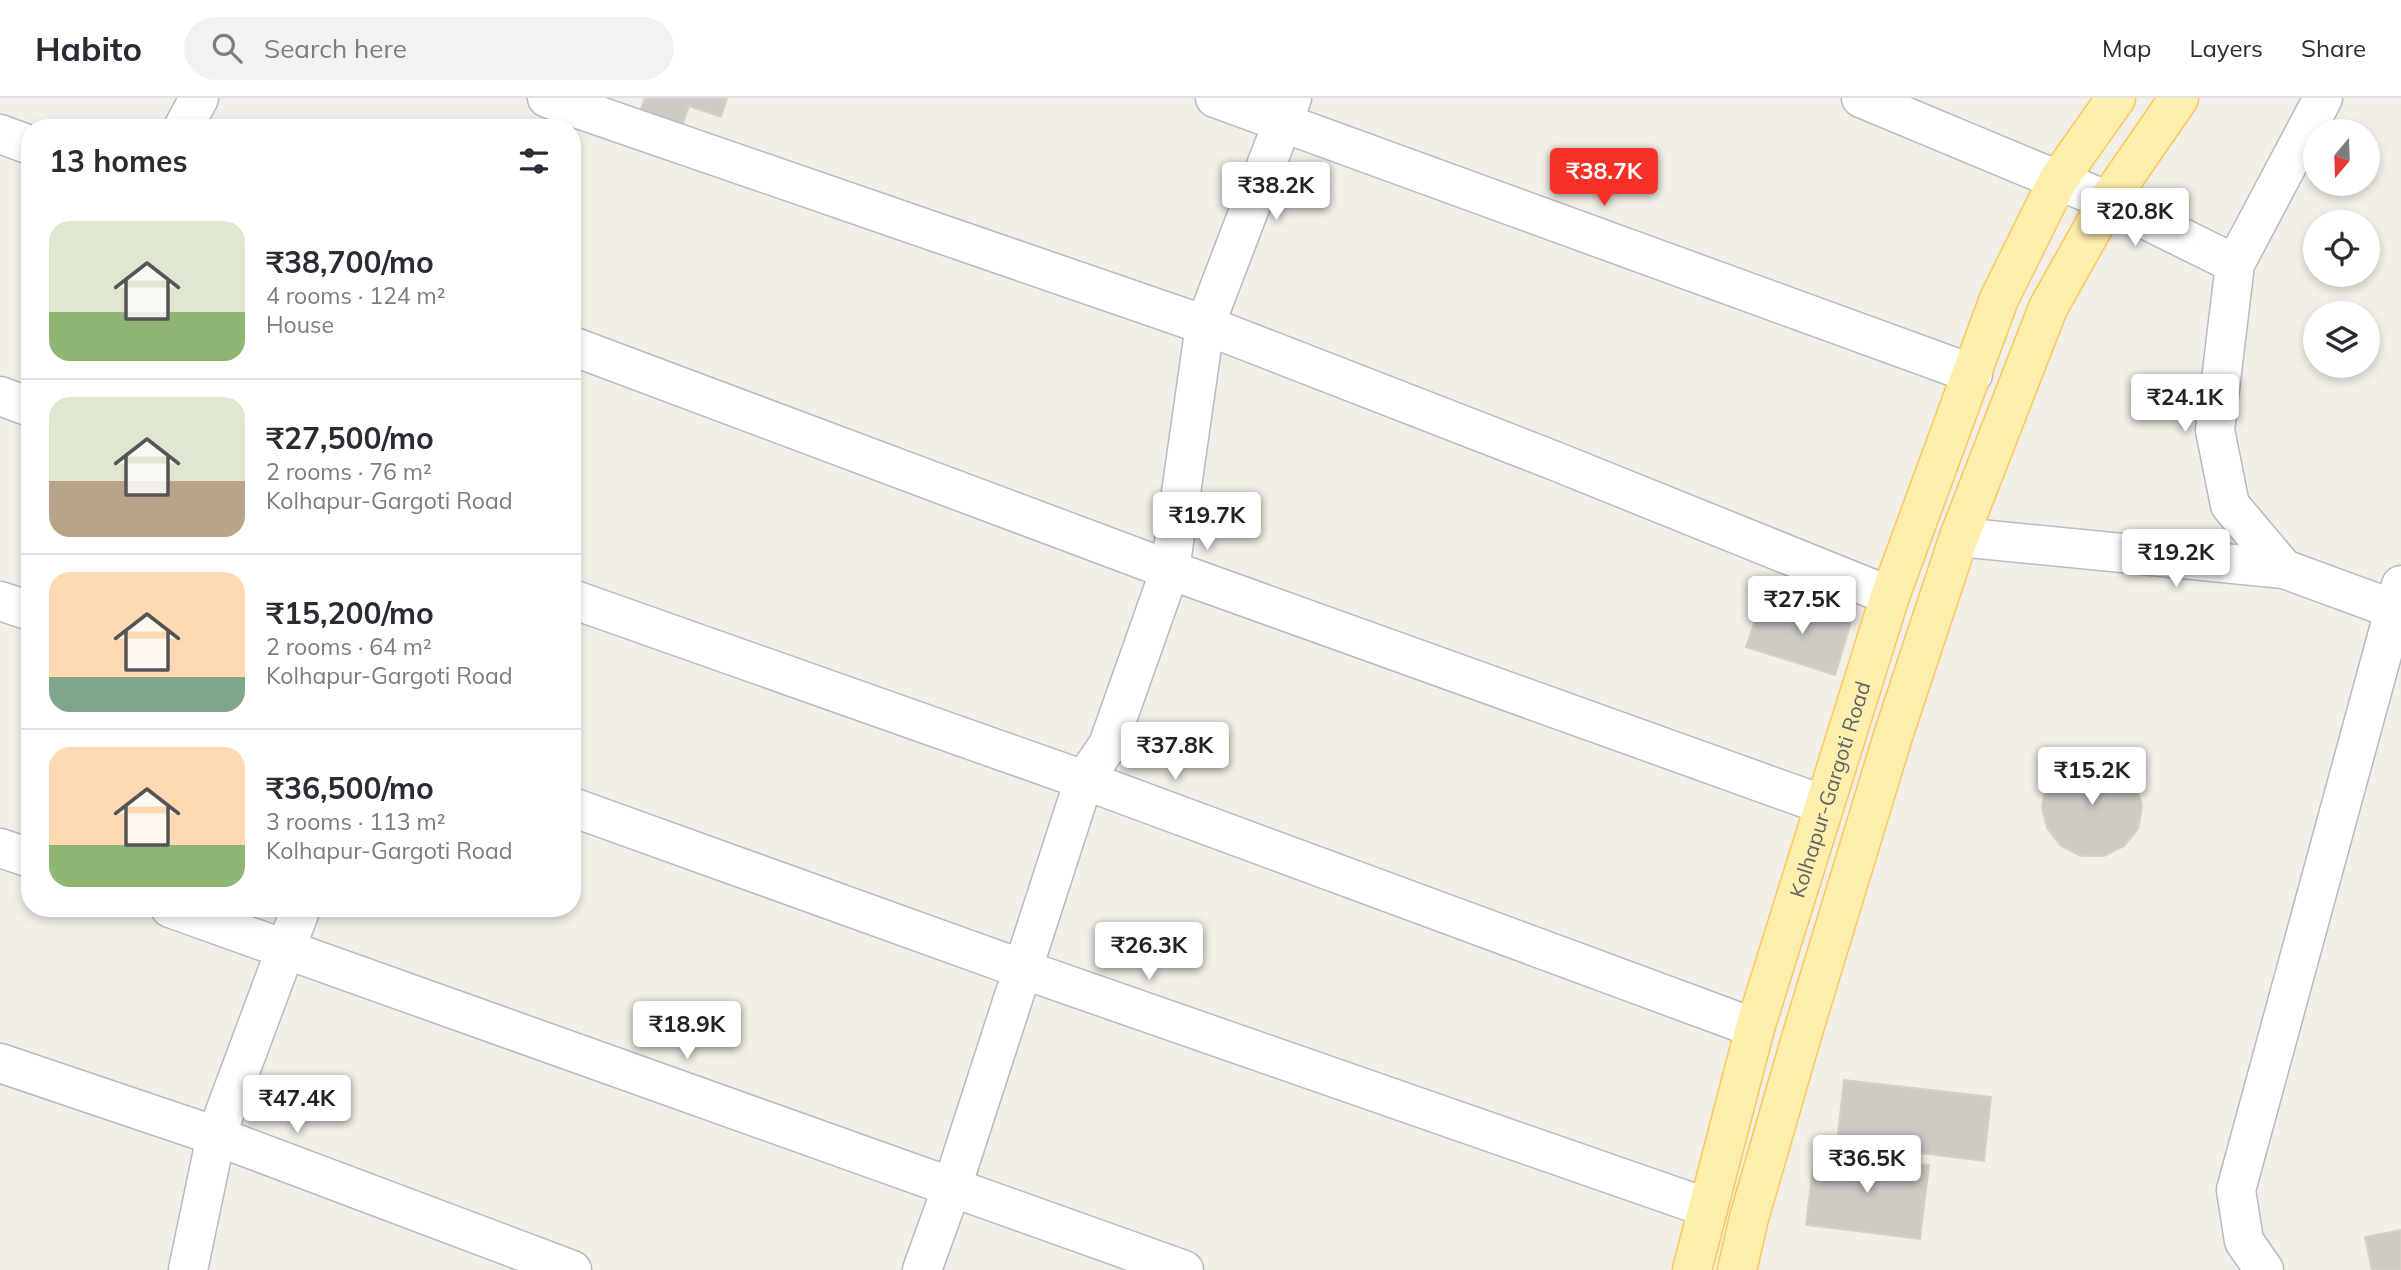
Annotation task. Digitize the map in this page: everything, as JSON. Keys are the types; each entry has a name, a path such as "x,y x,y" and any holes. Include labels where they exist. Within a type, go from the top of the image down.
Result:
{"main road":[{"name":"Kolhapur-Gargoti Road","path":"1692,1270 1755,1028 1890,596 1999,299 2058,180 2116,98"},
{"path":"1737,1270 1749,1218 1802,1035 1893,736 1959,537 2048,308 2108,201 2179,98"}],"street":[{"path":"188,119 199,98"},
{"path":"1215,98 1287,110 1973,374"},
{"path":"1861,98 2108,201 2235,264"},
{"path":"2284,569 2230,505 2215,430 2235,264 2323,98"},
{"path":"561,107 1205,325 1555,461 1890,596"},
{"path":"922,1270 952,1187 1084,780 1108,745 1170,570 1205,325 1287,110"},
{"path":"0,134 21,142"},
{"path":"581,349 1170,570 1824,805"},
{"path":"0,396 21,404"},
{"path":"1959,537 2284,569 2399,602 2236,1190 2244,1241 2264,1270"},
{"path":"0,601 21,608"},
{"path":"581,602 1084,780 1755,1028"},
{"path":"581,810 1023,970 1708,1208"},
{"path":"0,848 21,856"},
{"path":"196,917 1184,1270"},
{"path":"188,1270 216,1136 298,917"},
{"path":"0,1063 216,1136 572,1270"}],"building":[{"path":"645,98 727,98 721,117 689,106 680,132 638,117"},
{"path":"1791,600 1852,619 1835,675 1746,647 1759,609 1786,617"},
{"path":"2081,758 2104,758 2124,768 2137,786 2142,807 2138,829 2124,846 2104,856 2081,856 2061,846 2047,828 2042,807 2046,785 2057,767"},
{"path":"1844,1080 1991,1097 1984,1161 1837,1143"},
{"path":"1815,1151 1929,1165 1920,1239 1806,1225"},
{"path":"2401,1230 2401,1270 2372,1270 2365,1237"}]}
